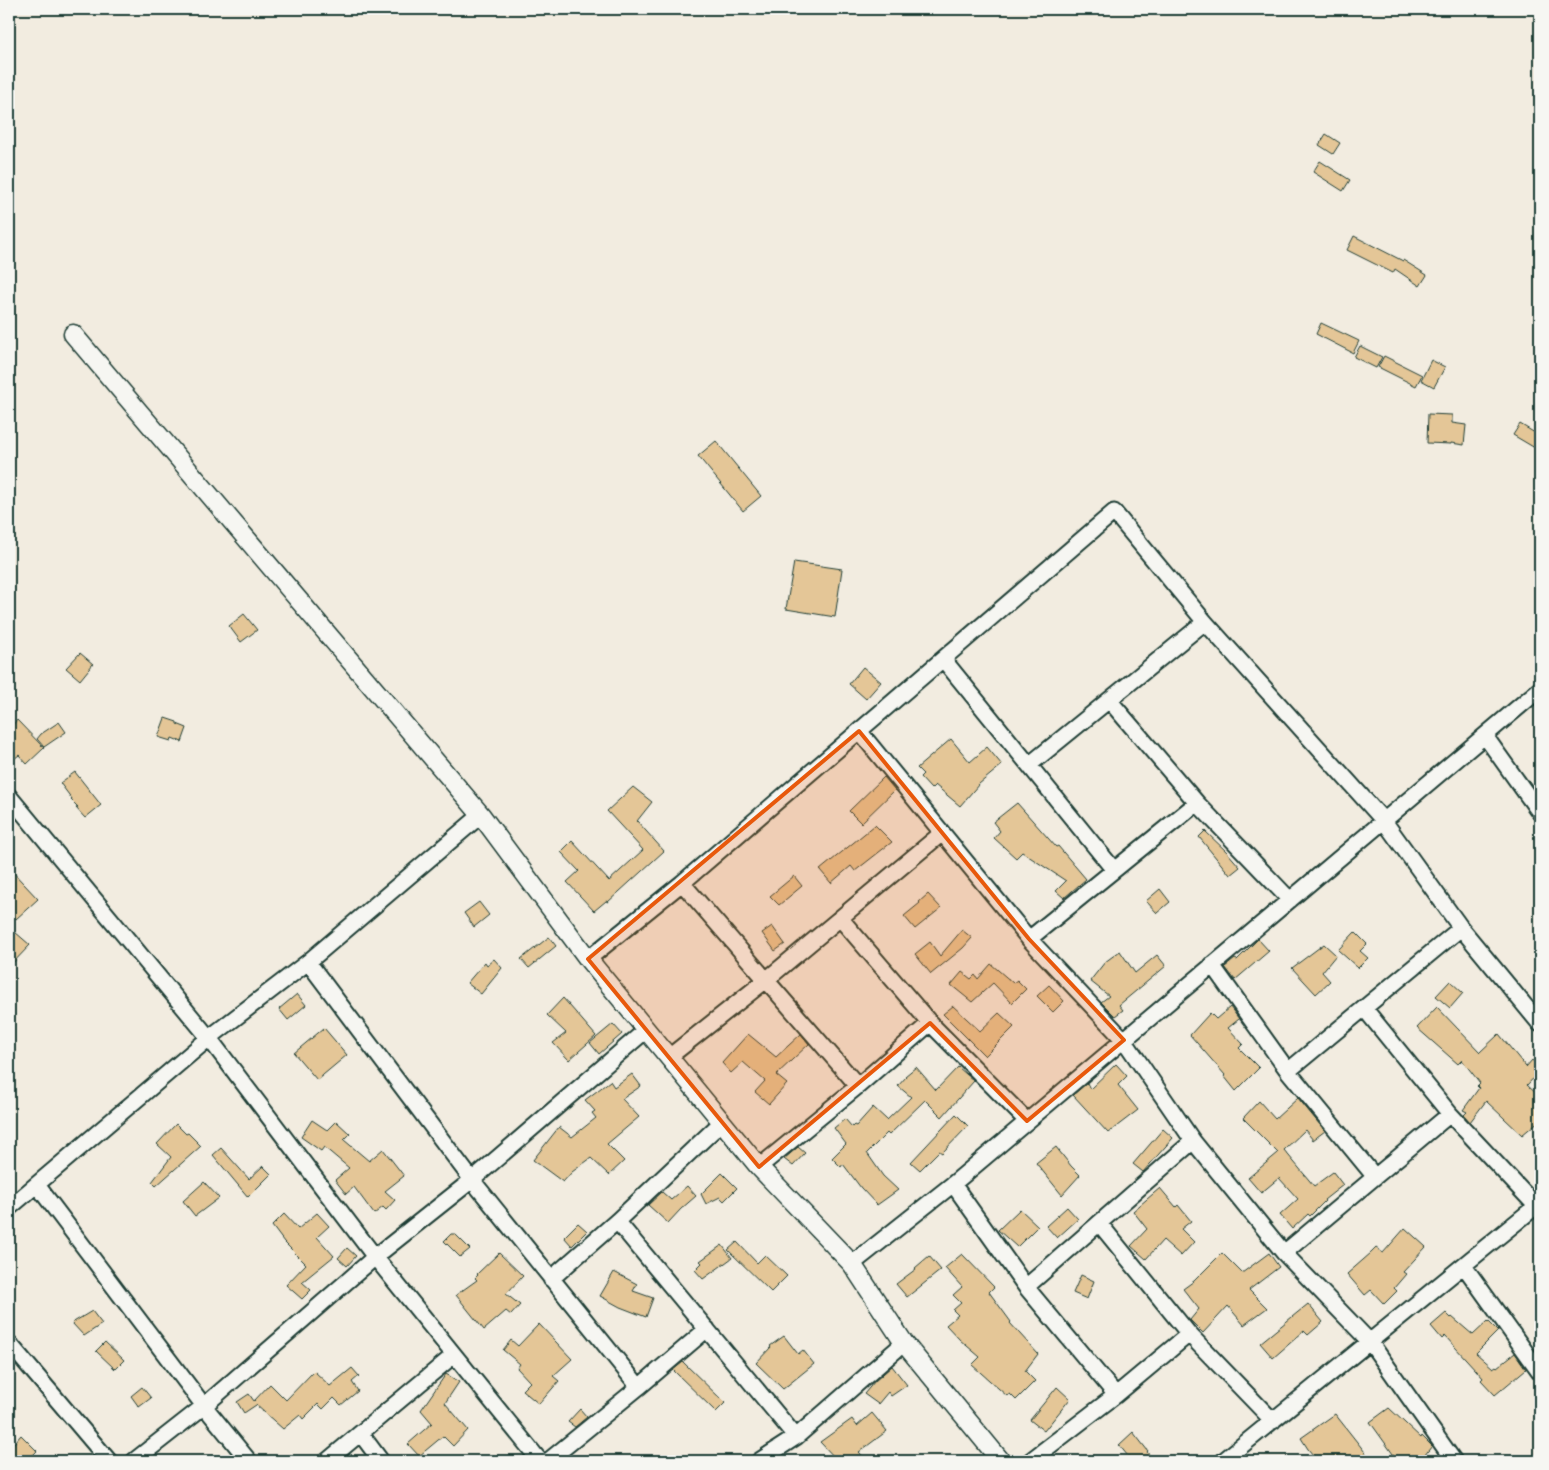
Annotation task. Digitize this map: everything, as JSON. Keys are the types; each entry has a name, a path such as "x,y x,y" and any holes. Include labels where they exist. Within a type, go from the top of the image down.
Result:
{"street":[{"path":"73,334 482,815 588,959 759,1167 852,1264 904,1343 1001,1461"},
{"path":"588,959 682,883 1114,512 1205,622 1384,821 1461,928 1540,1024"},
{"path":"1029,765 1205,622"},
{"path":"943,659 1114,870"},
{"path":"852,1264 952,1184 1540,689"},
{"path":"1110,700 1196,803 1290,900"},
{"path":"859,731 1029,939 1124,1040 1193,1141 1284,1253 1370,1342 1445,1458"},
{"path":"1485,736 1540,814"},
{"path":"9,796 210,1038 375,1257 540,1461"},
{"path":"1029,939 1196,803"},
{"path":"9,1208 210,1038 308,962 482,815"},
{"path":"669,1057 766,980 942,833"},
{"path":"682,883 858,1086"},
{"path":"840,918 930,1023 1027,1121"},
{"path":"1288,1072 1461,928"},
{"path":"308,962 472,1180 639,1387"},
{"path":"1212,965 1288,1072 1375,1177"},
{"path":"1223,1461 1538,1205 1450,1114 1364,1008"},
{"path":"759,1167 858,1086 930,1023"},
{"path":"134,1461 204,1406 375,1257 472,1180 646,1030"},
{"path":"1284,1253 1450,1114"},
{"path":"551,1279 617,1221 722,1122"},
{"path":"1026,1287 1193,1141"},
{"path":"952,1184 1026,1287 1116,1395"},
{"path":"37,1185 204,1406 249,1461"},
{"path":"617,1221 796,1437"},
{"path":"1099,1223 1189,1334 1273,1421"},
{"path":"1464,1266 1540,1372"},
{"path":"548,1461 707,1329"},
{"path":"1030,1461 1116,1395 1189,1334"},
{"path":"9,1343 109,1461"},
{"path":"759,1461 796,1437 904,1343"},
{"path":"327,1461 454,1355"},
{"path":"361,1434 381,1461"}],"highlighted area":[{"path":"859,731 1029,939 1124,1040 1027,1121 930,1023 759,1167 588,959"}],"building":[{"path":"1326,134 1340,143 1333,154 1319,145"},
{"path":"1320,161 1350,180 1343,191 1313,172"},
{"path":"1354,236 1403,260 1427,275 1420,286 1395,269 1393,273 1347,250"},
{"path":"1321,323 1359,341 1353,353 1316,334"},
{"path":"1360,346 1382,357 1376,368 1354,357"},
{"path":"1384,356 1422,375 1416,386 1378,367"},
{"path":"1431,360 1445,367 1434,387 1421,380"},
{"path":"1428,414 1452,415 1452,423 1466,425 1464,445 1427,443"},
{"path":"1520,424 1540,436 1540,451 1513,435"},
{"path":"716,441 761,496 743,511 698,456"},
{"path":"794,562 842,569 835,617 786,609"},
{"path":"244,614 257,630 241,642 229,626"},
{"path":"80,653 93,664 80,680 66,668"},
{"path":"863,667 881,682 866,699 849,684"},
{"path":"165,718 187,728 182,742 172,738 171,741 158,737"},
{"path":"17,720 44,748 27,764 19,755 9,763 9,729"},
{"path":"59,722 66,732 44,747 37,739 41,734"},
{"path":"951,739 970,762 987,747 1002,765 979,784 960,806 935,785 931,789 920,777 923,774 917,768"},
{"path":"75,772 101,805 85,818 76,808 78,807 60,783"},
{"path":"884,777 895,790 861,823 849,811"},
{"path":"633,787 652,802 637,821 664,851 608,902 606,901 594,911 567,882 579,871 561,852 572,841 609,881 643,850 607,811"},
{"path":"1017,803 1086,879 1064,898 1056,891 1066,881 1022,852 1016,858 994,838 1000,831 993,822"},
{"path":"875,825 892,842 855,871 851,866 831,883 820,870"},
{"path":"1205,831 1240,867 1230,875 1199,837"},
{"path":"9,868 38,899 16,919 9,911"},
{"path":"794,876 802,886 779,905 770,896"},
{"path":"1160,889 1170,902 1157,913 1146,901"},
{"path":"928,894 941,908 915,929 904,916"},
{"path":"479,902 489,915 474,927 464,913"},
{"path":"772,926 785,944 775,951 762,933"},
{"path":"962,930 972,938 963,948 931,974 915,954 930,942 940,956"},
{"path":"15,932 30,945 9,967 9,940"},
{"path":"1355,932 1367,944 1360,951 1368,958 1358,968 1338,950"},
{"path":"549,937 556,946 529,968 521,959"},
{"path":"1258,939 1269,951 1235,980 1225,967 1235,959 1237,960"},
{"path":"1324,944 1336,955 1322,972 1330,981 1316,994 1292,968"},
{"path":"1120,951 1135,973 1157,955 1166,966 1119,1005 1123,1010 1115,1016 1101,1002 1109,996 1090,981 1105,962"},
{"path":"494,959 502,968 481,994 467,983 485,962 487,965"},
{"path":"991,964 1013,983 1017,980 1026,989 1012,1003 993,983 972,1002 951,985 962,972 971,979 975,975 978,979"},
{"path":"1450,981 1463,993 1450,1008 1436,996"},
{"path":"1049,985 1064,1001 1053,1012 1037,996"},
{"path":"297,994 306,1005 288,1020 279,1009"},
{"path":"563,998 596,1036 569,1060 553,1043 566,1033 547,1015"},
{"path":"953,1006 980,1031 999,1013 1014,1027 985,1056 943,1014"},
{"path":"1230,1007 1239,1019 1228,1028 1243,1044 1239,1048 1259,1068 1236,1091 1225,1075 1190,1035 1210,1013 1216,1019"},
{"path":"1437,1007 1480,1052 1499,1034 1526,1067 1532,1060 1540,1067 1540,1071 1527,1085 1540,1097 1540,1120 1522,1135 1486,1101 1470,1122 1464,1115 1467,1112 1463,1110 1479,1088 1477,1086 1480,1083 1462,1060 1458,1064 1417,1028"},
{"path":"613,1024 622,1034 599,1054 590,1043"},
{"path":"324,1028 347,1055 317,1080 294,1053"},
{"path":"748,1034 776,1057 801,1034 809,1044 776,1075 787,1084 769,1104 755,1092 765,1081 743,1062 731,1073 722,1063"},
{"path":"1116,1064 1127,1076 1118,1085 1138,1110 1108,1133 1073,1095 1087,1083 1090,1089"},
{"path":"916,1067 936,1090 958,1067 974,1081 942,1117 925,1100 889,1135 887,1133 867,1153 883,1176 898,1190 877,1205 843,1164 841,1167 832,1158 846,1144 834,1128 845,1119 852,1127 856,1126 873,1107 887,1120 911,1097 898,1086 905,1076"},
{"path":"632,1074 641,1086 622,1099 639,1117 607,1144 624,1161 609,1175 591,1158 572,1172 563,1182 533,1160 559,1127 572,1137 596,1118 592,1113 595,1111 585,1100 610,1081 614,1087"},
{"path":"1298,1098 1325,1131 1313,1140 1305,1130 1284,1150 1314,1186 1333,1172 1343,1185 1324,1200 1310,1216 1308,1214 1292,1229 1280,1215 1298,1199 1279,1178 1261,1193 1248,1178 1278,1153 1243,1118 1259,1101 1275,1119"},
{"path":"956,1114 968,1126 942,1153 939,1151 920,1170 911,1162"},
{"path":"312,1120 327,1130 336,1121 350,1134 344,1140 369,1161 383,1149 404,1176 385,1191 395,1200 386,1210 383,1207 374,1214 354,1187 346,1194 335,1180 349,1168 324,1147 321,1151 301,1137"},
{"path":"176,1124 201,1146 156,1186 152,1182 171,1157 157,1144"},
{"path":"1163,1129 1173,1138 1143,1172 1133,1164"},
{"path":"798,1147 805,1153 793,1166 784,1159"},
{"path":"1056,1147 1080,1175 1062,1195 1036,1163"},
{"path":"221,1148 249,1179 263,1166 271,1174 248,1197 213,1155"},
{"path":"722,1173 737,1188 724,1201 720,1197 706,1204 701,1194"},
{"path":"204,1182 219,1198 195,1216 183,1201"},
{"path":"687,1186 696,1196 668,1223 648,1205 662,1192 671,1200"},
{"path":"1160,1188 1191,1221 1181,1229 1194,1242 1181,1256 1163,1240 1146,1259 1131,1246 1147,1229 1133,1211"},
{"path":"1067,1207 1078,1219 1057,1238 1046,1226"},
{"path":"1020,1209 1038,1226 1017,1247 998,1230"},
{"path":"317,1213 329,1226 317,1237 334,1256 302,1282 311,1290 302,1299 286,1285 306,1264 284,1242 272,1226 284,1214 298,1229"},
{"path":"578,1223 587,1231 572,1246 564,1237"},
{"path":"1405,1228 1426,1247 1403,1272 1406,1274 1394,1288 1397,1291 1384,1304 1371,1290 1365,1295 1347,1274 1376,1248 1383,1253"},
{"path":"451,1234 455,1234 470,1249 460,1257 444,1241"},
{"path":"737,1242 757,1263 765,1255 787,1276 771,1292 728,1250"},
{"path":"722,1245 732,1258 703,1279 695,1270 702,1263 700,1261"},
{"path":"347,1248 356,1256 347,1266 338,1258"},
{"path":"499,1253 523,1276 506,1294 520,1305 511,1315 506,1311 484,1330 456,1295 477,1280 475,1278 477,1274"},
{"path":"1222,1253 1242,1273 1269,1253 1279,1267 1249,1290 1267,1308 1244,1325 1228,1306 1203,1333 1190,1320 1199,1309 1183,1289 1194,1281"},
{"path":"962,1254 994,1287 989,1292 1010,1323 1038,1354 1025,1371 1035,1381 1016,1400 1010,1394 1007,1396 972,1365 980,1357 946,1325 958,1315 953,1310 961,1303 953,1295 962,1287 945,1268"},
{"path":"929,1256 941,1270 907,1297 896,1284 916,1269"},
{"path":"614,1272 637,1284 633,1291 653,1298 646,1317 620,1307 600,1296"},
{"path":"1081,1275 1094,1281 1087,1299 1073,1293"},
{"path":"1308,1304 1323,1322 1308,1335 1304,1331 1273,1358 1260,1343"},
{"path":"92,1311 102,1324 84,1336 72,1323"},
{"path":"1446,1313 1473,1335 1488,1321 1498,1331 1476,1353 1493,1368 1515,1353 1526,1369 1495,1395 1481,1380 1483,1378 1445,1336 1442,1339 1431,1326"},
{"path":"539,1324 572,1359 553,1376 559,1381 539,1404 522,1390 530,1382 517,1368 520,1364 503,1350 511,1340 518,1346"},
{"path":"784,1336 798,1354 803,1350 814,1364 783,1389 756,1363 770,1346"},
{"path":"105,1342 124,1360 115,1369 96,1351"},
{"path":"683,1362 725,1403 716,1412 673,1370"},
{"path":"892,1366 907,1385 891,1396 888,1392 878,1404 864,1394"},
{"path":"352,1368 359,1376 352,1382 358,1391 341,1405 334,1398 323,1409 318,1404 303,1419 300,1415 283,1429 256,1405 244,1413 237,1402 249,1394 254,1401 270,1384 286,1400 314,1371 330,1386"},
{"path":"446,1374 459,1382 445,1403 468,1430 453,1446 443,1436 419,1456 408,1444 432,1423 421,1410"},
{"path":"142,1387 151,1398 139,1407 131,1396"},
{"path":"1057,1387 1070,1399 1044,1431 1030,1420"},
{"path":"1389,1408 1432,1446 1420,1461 1398,1461 1370,1422"},
{"path":"580,1409 587,1417 575,1427 568,1422"},
{"path":"872,1413 887,1431 859,1452 867,1461 838,1461 820,1442 852,1419 857,1426"},
{"path":"1335,1414 1372,1461 1318,1461 1308,1449 1301,1438"},
{"path":"1133,1432 1154,1461 1132,1461 1119,1445"},
{"path":"21,1435 37,1451 27,1461 9,1461 9,1449"}]}
